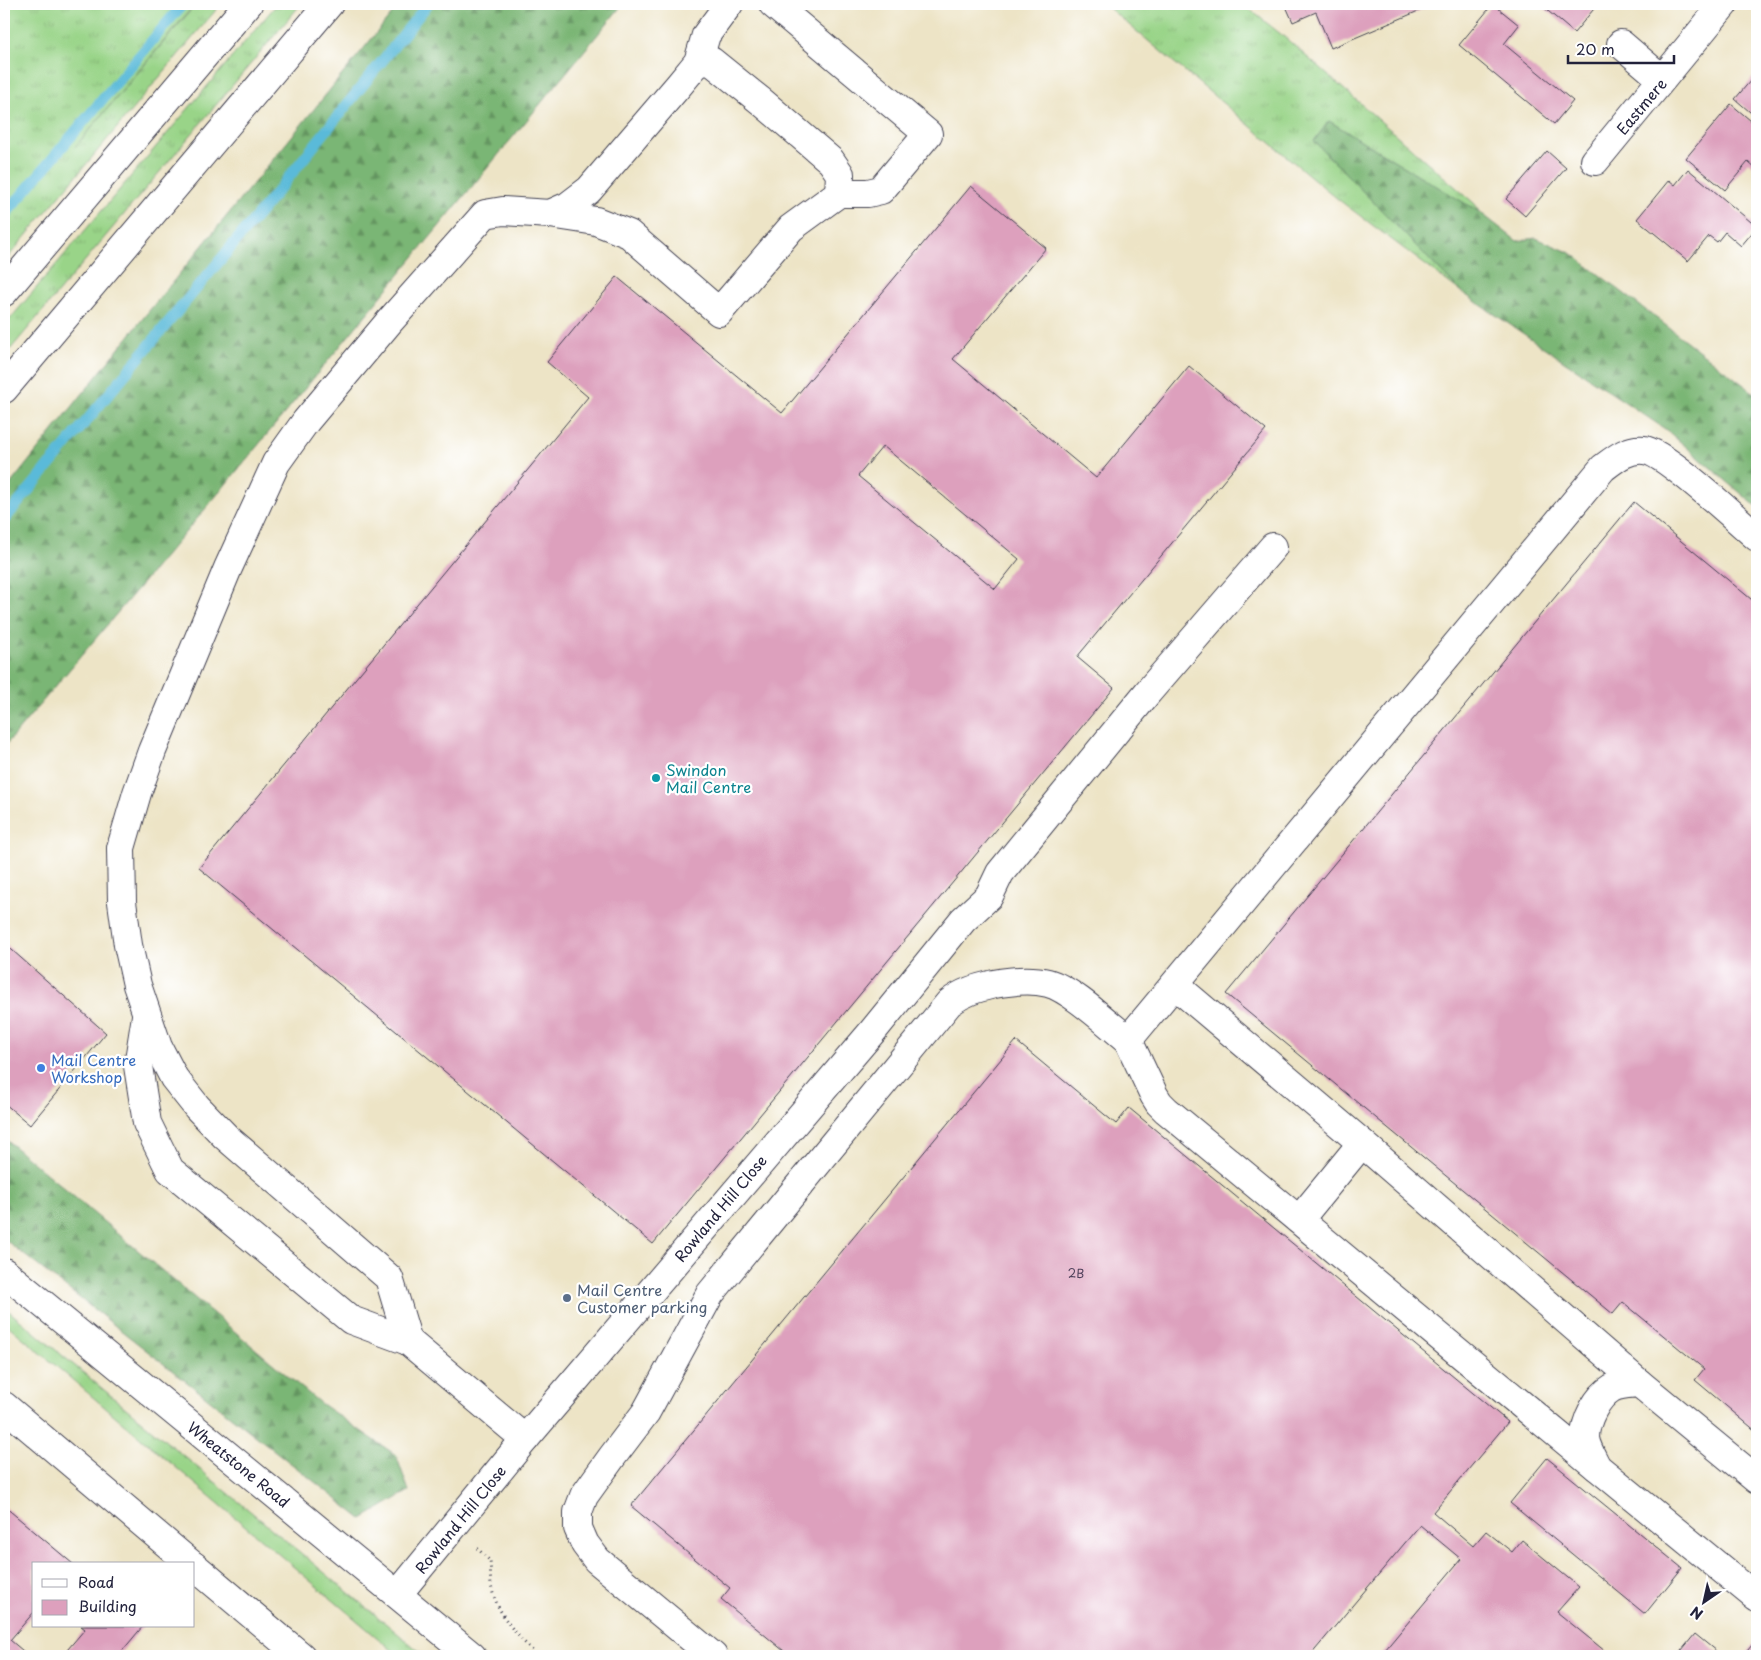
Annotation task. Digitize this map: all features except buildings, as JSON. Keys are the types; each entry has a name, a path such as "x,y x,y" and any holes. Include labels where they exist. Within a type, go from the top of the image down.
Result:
{"main road":[{"path":"4,292 248,4"},
{"path":"4,389 329,4"},
{"path":"550,214 568,206 589,190 698,62 706,35 729,4"},
{"path":"408,1341 389,1278 226,1137 197,1107 174,1078 158,1047 137,985 128,944 122,902 121,848 137,793 152,751 232,560 276,463 306,421 389,322 485,214 503,211 550,214 596,221 629,234 719,312 792,228 839,193 868,194 881,190 928,134 774,4"},
{"name":"Eastmere","path":"1595,161 1724,4"},
{"path":"1620,44 1662,80"},
{"path":"698,62 711,61 831,161 840,174 839,193"},
{"path":"1128,1040 1439,668 1603,468 1625,452 1645,450 1665,459 1757,537"},
{"name":"Rowland Hill Close","path":"398,1594 525,1439 872,1032 963,920 989,896 1000,873 1142,700 1273,547"},
{"path":"713,1656 597,1560 585,1544 578,1528 578,1512 584,1496 646,1412 710,1294 950,1003 960,995 979,987 1004,982 1026,981 1047,983 1066,991 1128,1040 1159,1103 1757,1598"},
{"path":"1175,985 1362,1143 1639,1384 1757,1480"},
{"path":"147,1014 138,1066 146,1123 170,1170 351,1320 408,1341 525,1439"},
{"path":"1299,1220 1362,1143"},
{"name":"Wheatstone Road","path":"4,1272 472,1656"},
{"path":"1597,1467 1585,1440 1592,1410 1602,1396 1613,1388 1639,1384"},
{"path":"4,1406 188,1562"},
{"path":"195,1568 301,1656"}],"path":[{"path":"455,1526 490,1561 491,1584 495,1599 520,1638 538,1656"}],"green space":[{"path":"4,4 195,4 75,147 196,4 221,4 4,262"},
{"path":"277,4 301,4 4,357 4,326"},
{"path":"400,4 623,4 217,495 4,747 4,492 144,317"},
{"path":"1104,4 1243,4 1282,35 1475,204 1481,213 1329,121 1314,141 1460,291 1339,200"},
{"path":"1329,121 1481,213 1517,241 1536,238 1571,253 1757,395 1757,507 1665,429 1460,291 1314,141"},
{"path":"4,1138 320,1403 396,1455 409,1491 362,1519 4,1239"},
{"path":"4,1307 425,1656 399,1656 4,1322"}],"waterway":[{"path":"4,216 183,4"},
{"path":"4,520 276,193 428,4"}],"place":[{"name":"Swindon Mail Centre","path":"656,778"},
{"name":"Mail Centre Workshop","path":"41,1068"},
{"name":"Mail Centre Customer parking","path":"567,1298"}]}
